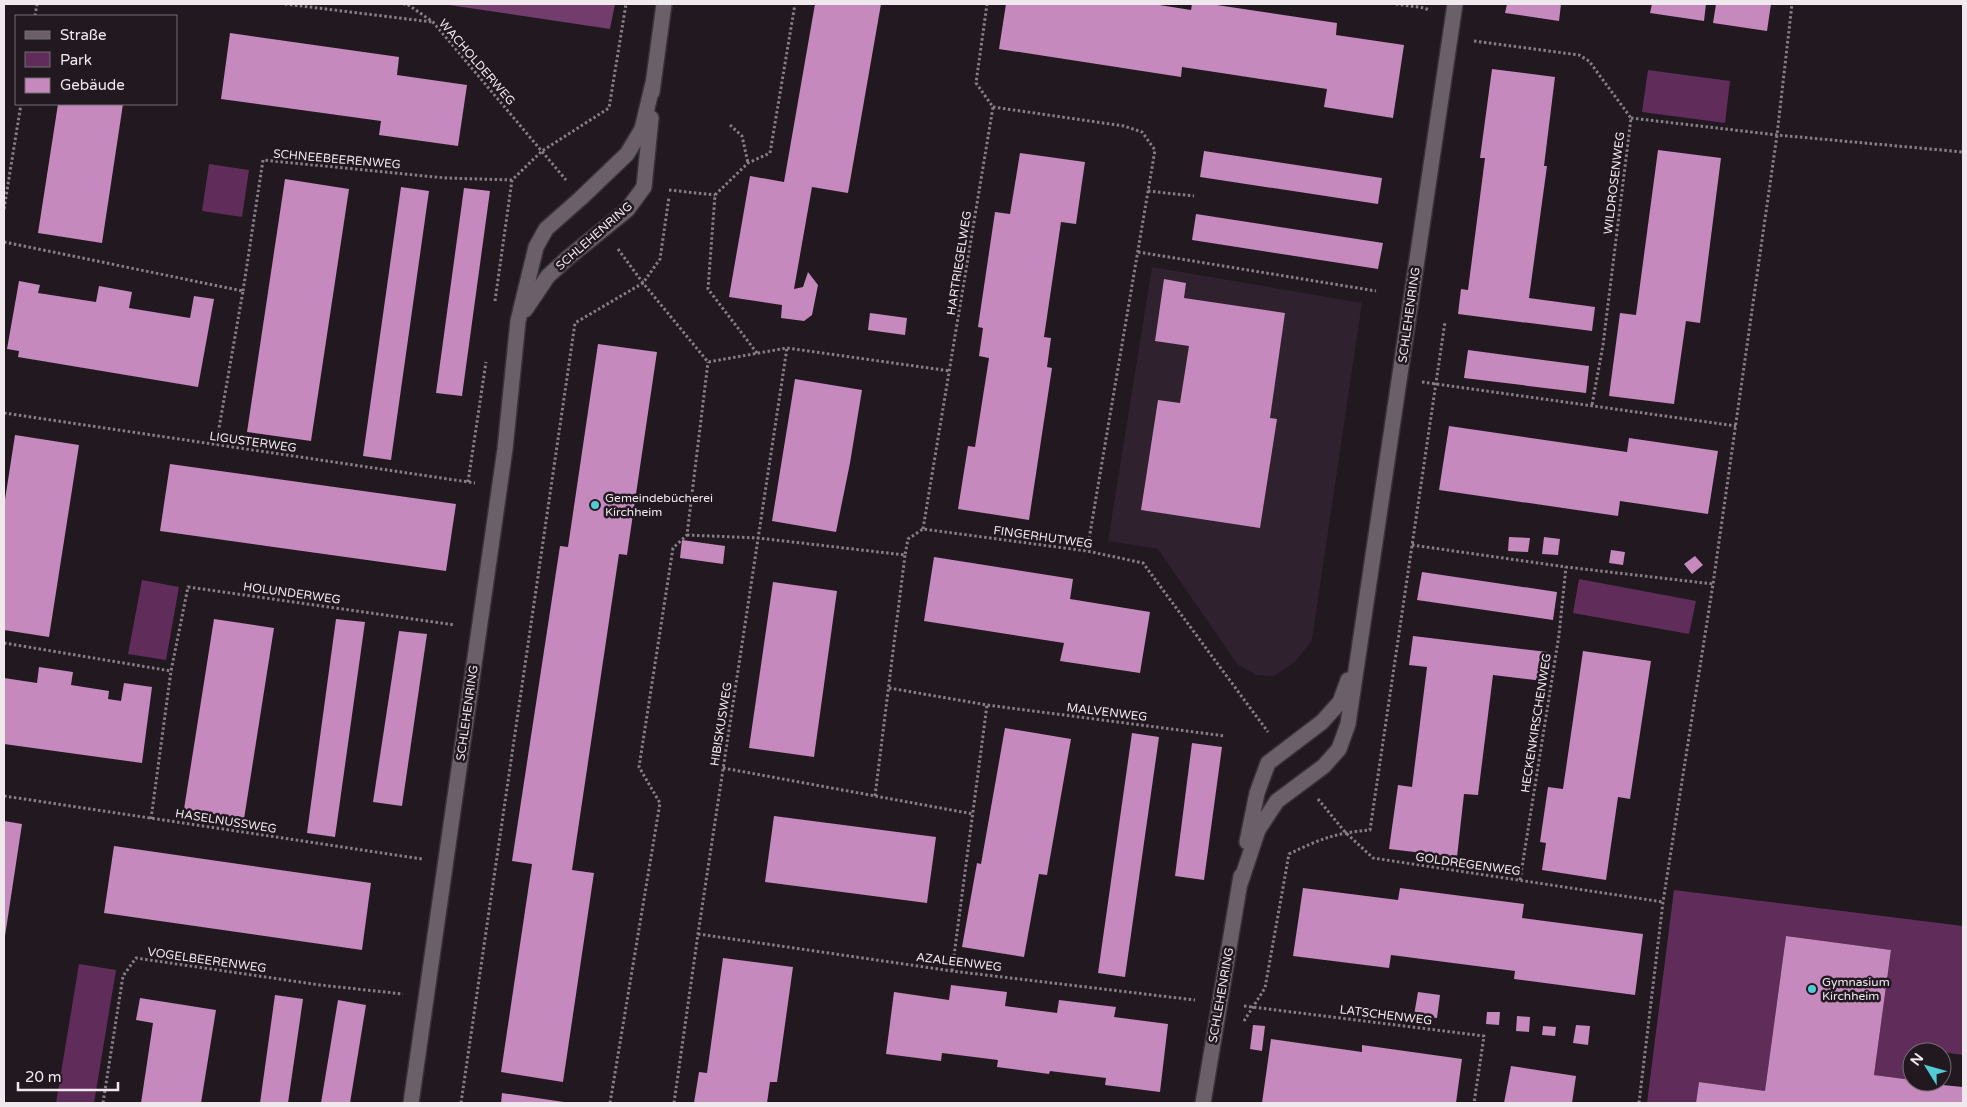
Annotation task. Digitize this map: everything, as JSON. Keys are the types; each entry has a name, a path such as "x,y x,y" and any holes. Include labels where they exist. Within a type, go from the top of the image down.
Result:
{"street":[{"name":"SCHLEHENRING","path":"518,321 548,276 603,228 628,210 644,187 653,83 664,4"},
{"name":"SCHLEHENRING","path":"1239,886 1258,830 1278,801 1324,766 1339,749 1348,724 1455,4"},
{"name":"SCHLEHENRING","path":"410,1103 506,448 518,321 536,247 546,229 627,154 642,129 653,83"},
{"name":"SCHLEHENRING","path":"1204,1103 1239,886 1257,794 1268,762 1322,722 1340,702 1354,666 1363,626"}],"path":[{"name":"WACHOLDERWEG","path":"285,4 433,22 581,198"},
{"path":"403,4 408,4 433,22"},
{"path":"757,354 708,289 715,195 748,163 770,153 795,4"},
{"path":"987,4 976,83 993,107 1124,126 1142,132 1155,150 1087,551"},
{"name":"WILDROSENWEG","path":"1396,4 1425,8 1452,24 1472,40 1579,55 1589,61 1631,118 1603,345 1592,405"},
{"path":"1639,1103 1664,902 1713,584 1777,135 1792,4"},
{"path":"4,209 21,105"},
{"name":"HARTRIEGELWEG","path":"923,529 993,107"},
{"path":"1631,118 1777,135 1963,152"},
{"path":"730,125 742,136 748,163"},
{"name":"SCHNEEBEERENWEG","path":"216,445 243,291 263,160 446,178 512,180"},
{"path":"644,187 715,195"},
{"path":"461,1103 575,322 643,283 660,259 669,190"},
{"path":"1148,191 1194,196"},
{"path":"603,228 643,283 708,362 687,535 673,548 639,767 660,803 610,1103"},
{"path":"4,242 243,291"},
{"path":"1138,252 1376,291"},
{"path":"1243,1028 1245,1019 1264,988 1289,854 1319,839 1345,832 1370,830 1445,322"},
{"path":"708,362 787,348 950,371"},
{"name":"HIBISKUSWEG","path":"674,1103 787,348"},
{"path":"1399,379 1736,426"},
{"name":"LIGUSTERWEG","path":"4,413 500,486"},
{"path":"875,796 908,539 923,529"},
{"name":"FINGERHUTWEG","path":"923,529 1087,551 1143,563 1282,751"},
{"path":"687,535 758,538 906,555"},
{"path":"1412,545 1566,567 1713,584"},
{"name":"HECKENKIRSCHENWEG","path":"1520,880 1559,635 1566,567"},
{"name":"HOLUNDERWEG","path":"152,818 171,671 188,587 479,628"},
{"path":"4,644 171,671"},
{"name":"MALVENWEG","path":"889,688 987,705 1226,736"},
{"path":"952,971 987,705"},
{"path":"723,768 973,814"},
{"name":"GOLDREGENWEG","path":"1304,781 1345,832 1372,858 1664,902"},
{"name":"HASELNUSSWEG","path":"4,796 445,863"},
{"name":"AZALEENWEG","path":"698,934 952,971 1219,1003"},
{"name":"VOGELBEERENWEG","path":"103,1103 123,976 136,958 320,985 426,996"},
{"name":"LATSCHENWEG","path":"1219,1003 1484,1036 1474,1103"}],"shaded area":[{"path":"442,4 615,4 610,29"},
{"path":"1152,267 1362,303 1312,640 1296,661 1274,676 1256,675 1237,664 1158,549 1108,541"}],"green space":[{"path":"1648,70 1730,81 1725,123 1642,112"},
{"path":"209,164 249,170 242,217 202,211"},
{"path":"1579,579 1696,601 1689,634 1573,613"},
{"path":"142,580 179,587 166,660 128,654"},
{"name":"Gymnasium Kirchheim","path":"1674,890 1963,926 1963,1055 1952,1053 1952,1042 1902,1042 1902,1079 1874,1075 1891,950 1786,936 1765,1091 1699,1082 1696,1103 1647,1103"},
{"path":"79,964 116,970 94,1103 56,1103"}],"building":[{"path":"815,4 881,4 848,193 812,187 794,289 803,287 808,272 818,285 812,315 804,321 781,318 782,305 729,297 750,176 784,182"},
{"path":"1006,4 1153,4 1191,10 1192,4 1210,4 1337,23 1336,35 1404,45 1393,118 1324,107 1327,89 1182,67 1181,77 999,49"},
{"path":"1507,4 1561,4 1559,21 1505,13"},
{"path":"1652,4 1706,4 1704,21 1650,13"},
{"path":"1716,4 1771,4 1767,31 1713,23"},
{"path":"230,33 399,57 397,75 467,85 458,146 379,135 381,121 221,99"},
{"path":"1492,69 1555,77 1544,166 1547,166 1529,298 1595,307 1592,331 1458,314 1461,289 1468,290 1485,158 1480,158"},
{"path":"58,105 123,105 102,243 38,233"},
{"path":"1658,150 1721,158 1700,323 1686,321 1674,404 1609,396 1620,313 1636,315"},
{"path":"1204,151 1382,178 1378,204 1200,177"},
{"path":"1020,153 1085,162 1076,224 1061,222 1044,337 1051,338 1047,367 1052,368 1029,520 958,509 968,446 975,447 989,358 979,356 983,328 978,327 995,212 1010,214"},
{"path":"285,179 349,189 311,441 247,432"},
{"path":"401,187 429,191 391,460 363,456"},
{"path":"464,188 490,191 462,396 436,393"},
{"path":"1196,214 1383,243 1378,269 1192,240"},
{"path":"1164,279 1186,283 1184,298 1285,313 1270,418 1277,419 1260,528 1141,510 1158,400 1180,403 1189,346 1155,341"},
{"path":"19,281 40,285 38,293 96,302 99,286 132,292 129,308 190,318 194,296 214,299 198,387 18,357 19,351 7,349"},
{"path":"870,313 907,318 905,335 868,330"},
{"path":"598,344 657,352 627,555 619,554 572,870 594,873 563,1082 501,1072 532,864 512,861 560,546 568,547"},
{"path":"1468,350 1589,366 1586,393 1464,378"},
{"path":"795,379 862,390 836,532 772,521"},
{"path":"1449,426 1627,452 1629,438 1718,451 1708,514 1620,501 1618,516 1439,490"},
{"path":"15,435 79,445 49,637 4,630 4,506"},
{"path":"170,464 456,504 446,571 160,531"},
{"path":"1509,537 1530,538 1528,552 1508,551"},
{"path":"1544,537 1560,539 1558,555 1542,554"},
{"path":"682,540 725,546 723,564 680,558"},
{"path":"1611,550 1625,552 1623,565 1609,563"},
{"path":"1695,556 1703,565 1692,574 1684,564"},
{"path":"934,557 1073,579 1070,599 1150,612 1140,673 1060,661 1064,643 924,621"},
{"path":"1422,572 1557,592 1553,620 1417,600"},
{"path":"773,582 837,591 814,757 749,748"},
{"path":"214,619 274,628 244,819 184,809"},
{"path":"336,619 365,622 335,837 307,833"},
{"path":"399,631 427,634 402,806 373,802"},
{"path":"1413,636 1548,652 1544,681 1493,675 1478,795 1464,794 1457,857 1389,849 1398,785 1412,787 1427,667 1409,665"},
{"path":"1583,651 1651,661 1630,799 1618,797 1606,880 1542,870 1546,843 1540,842 1548,787 1563,789"},
{"path":"39,667 73,672 71,685 109,691 108,699 121,701 124,683 152,687 142,763 4,744 4,678 37,683"},
{"path":"1005,728 1071,739 1047,875 1039,874 1024,957 962,947 977,863 981,864"},
{"path":"1132,733 1159,737 1125,977 1098,973"},
{"path":"1192,743 1222,747 1204,880 1175,876"},
{"path":"774,816 936,837 927,903 765,882"},
{"path":"4,821 22,824 5,936 4,936"},
{"path":"114,846 371,883 362,950 104,913"},
{"path":"1303,888 1398,900 1400,888 1524,904 1522,918 1643,934 1635,995 1514,979 1515,971 1391,955 1389,968 1293,956"},
{"path":"1786,936 1891,950 1874,1075 1902,1079 1902,1092 1952,1092 1952,1086 1963,1087 1963,1103 1696,1103 1699,1082 1765,1091"},
{"path":"723,958 793,967 777,1082 770,1082 767,1103 694,1103 699,1072 707,1073"},
{"path":"951,985 1007,992 1005,1006 1057,1013 1059,1000 1116,1007 1114,1017 1168,1024 1160,1092 1105,1085 1106,1078 1050,1071 1049,1074 997,1067 998,1060 942,1053 941,1061 886,1054 894,992 949,1000"},
{"path":"1418,992 1440,995 1437,1018 1414,1015"},
{"path":"275,995 303,999 288,1103 260,1103"},
{"path":"140,998 216,1010 201,1103 141,1103 153,1023 136,1020"},
{"path":"338,1000 366,1005 350,1103 321,1103"},
{"path":"1487,1012 1500,1012 1499,1025 1486,1024"},
{"path":"1517,1016 1530,1017 1529,1032 1516,1031"},
{"path":"1253,1025 1265,1026 1262,1051 1250,1049"},
{"path":"1576,1025 1590,1026 1588,1045 1573,1043"},
{"path":"1543,1026 1556,1027 1555,1036 1542,1035"},
{"path":"1271,1039 1362,1052 1362,1045 1462,1059 1456,1103 1262,1103"},
{"path":"1511,1066 1576,1076 1572,1103 1504,1103"},
{"path":"502,1093 564,1102 564,1103 501,1103"}],"place":[{"name":"Gemeindebücherei Kirchheim","path":"595,505"},
{"name":"Gymnasium Kirchheim","path":"1812,989"}]}
